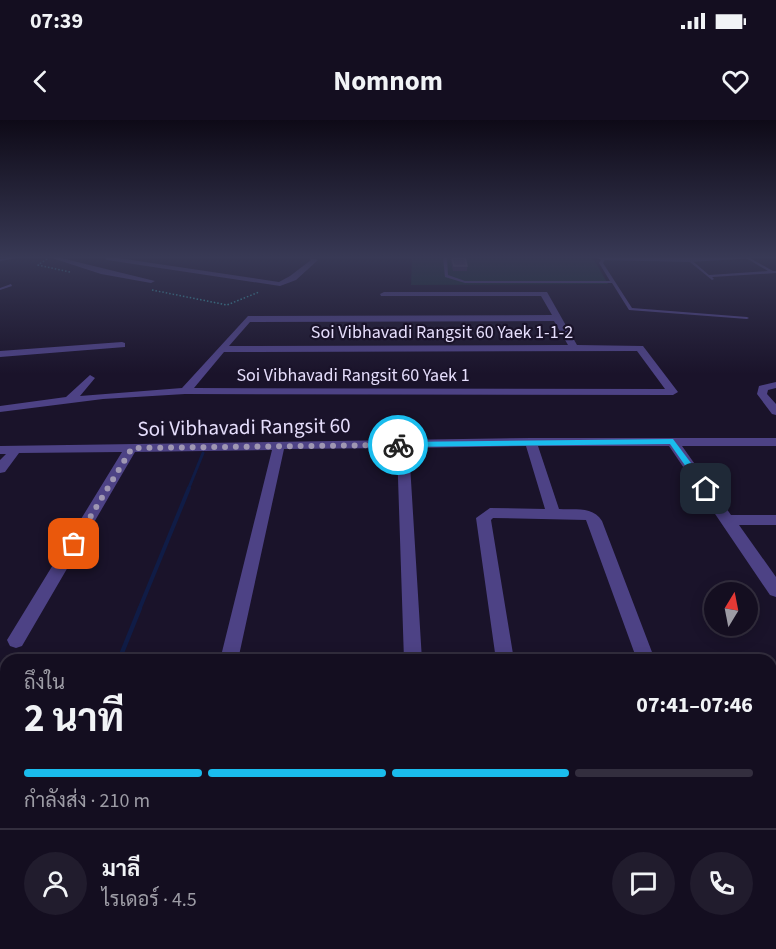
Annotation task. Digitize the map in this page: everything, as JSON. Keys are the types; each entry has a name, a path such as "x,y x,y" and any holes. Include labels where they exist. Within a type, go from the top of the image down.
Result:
{"street":[{"path":"382,318 384,297"},
{"path":"546,297 574,348"},
{"path":"185,391 248,319 558,318"},
{"path":"0,354 122,345"},
{"name":"Soi Vibhavadi Rangsit 60 Yaek 1-1-2","path":"221,349 640,348 653,366"},
{"name":"Soi Vibhavadi Rangsit 60 Yaek 1","path":"0,409 70,400 185,391 673,392 653,366"},
{"path":"70,400 90,378"},
{"path":"776,385 764,388 762,394 776,412"},
{"path":"531,442 552,512"},
{"name":"Soi Vibhavadi Rangsit 60","path":"0,450 531,442 776,442"},
{"path":"673,442 776,591"},
{"path":"403,444 413,654"},
{"path":"230,654 279,446"},
{"path":"16,640 132,448"},
{"path":"0,469 16,449"},
{"path":"504,654 483,518 490,513 552,512 581,513 590,515 595,521 644,654"},
{"path":"728,520 776,520"}],"lane":[{"path":"622,297 628,307 636,311 747,318"}],"waterway":[{"path":"188,490 203,453"},
{"path":"139,610 189,488"},
{"path":"121,654 140,608"}],"way so far":[{"path":"74,544 132,448 398,445"}],"route":[{"path":"398,445 673,442 706,489"}]}
